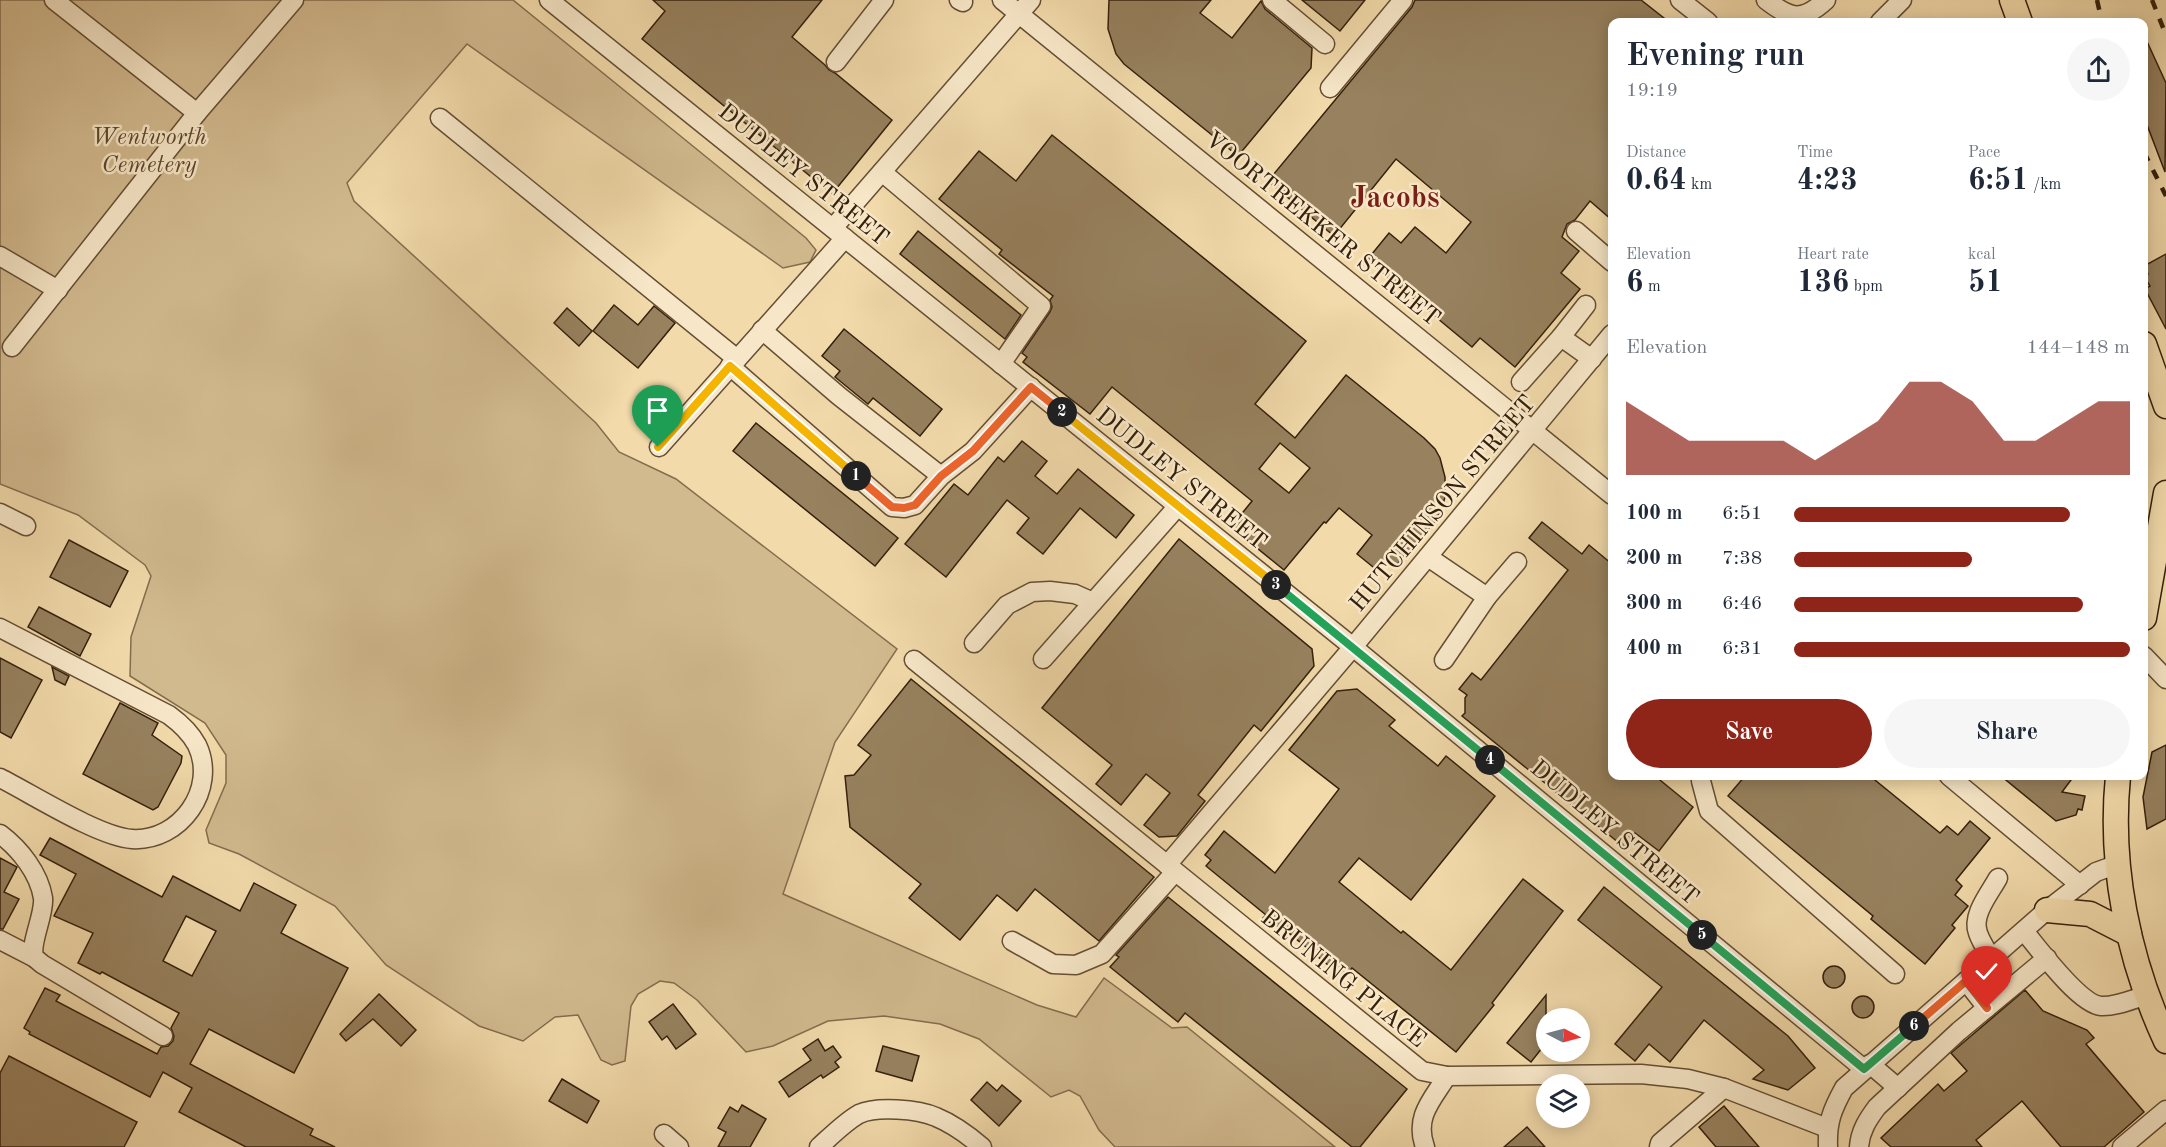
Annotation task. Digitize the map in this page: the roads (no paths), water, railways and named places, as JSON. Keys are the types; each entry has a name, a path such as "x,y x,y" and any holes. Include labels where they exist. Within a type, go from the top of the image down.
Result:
{"main road":[{"path":"2012,0 2019,18"},
{"path":"2148,355 2166,406"},
{"path":"2148,568 2152,519 2166,494"},
{"path":"2118,780 2118,864 2129,934 2139,974 2166,1041"},
{"path":"2047,910 2090,914 2129,934"}],"street":[{"path":"54,0 197,113"},
{"path":"12,347 197,113 294,0"},
{"name":"DUDLEY STREET","path":"549,0 1353,647 1867,1066 1898,1088"},
{"path":"836,62 884,0"},
{"name":"VOORTREKKER STREET","path":"1002,0 1026,7 1608,492"},
{"path":"1272,0 1325,44"},
{"path":"1330,88 1403,0"},
{"path":"1680,0 1703,18"},
{"path":"1766,0 1782,13 1797,16 1813,12 1826,0"},
{"path":"1884,18 1902,0"},
{"path":"658,447 762,330 839,233 882,172 1026,7"},
{"path":"440,118 734,362 892,507 904,508 915,505 941,476 973,451 1031,387"},
{"path":"882,172 1041,306 1001,363"},
{"path":"1576,231 1608,259"},
{"path":"0,256 58,290"},
{"path":"1521,382 1586,305"},
{"path":"762,330 839,396 941,476"},
{"path":"1561,337 1592,359"},
{"name":"HUTCHINSON STREET","path":"1012,941 1053,964 1076,964 1102,954 1608,339"},
{"path":"1043,659 1178,506"},
{"path":"0,513 26,526"},
{"path":"1428,557 1487,597"},
{"path":"1444,660 1487,597 1517,562"},
{"path":"974,643 1007,605 1032,592 1050,591 1075,594 1093,602"},
{"path":"0,628 169,715 190,735 202,761 197,799 187,816 175,827 148,839 124,838 110,834 0,778"},
{"name":"BRUNING PLACE","path":"914,660 1422,1071 1447,1076 1641,1074 1688,1079 1724,1088 1827,1128"},
{"path":"2148,660 2166,679"},
{"path":"1701,780 1709,811 1895,974"},
{"path":"1954,780 2080,885"},
{"path":"0,834 18,848 41,892 42,915 34,949 35,958"},
{"path":"1828,1147 1827,1128 1832,1110 1844,1088 2047,910 2096,872 2118,864"},
{"path":"1992,959 1977,931 1977,922 1981,909 1998,878"},
{"path":"2024,931 2072,988 2096,1005 2104,1006 2147,995"},
{"path":"0,940 35,958 163,1035"},
{"path":"1859,1147 1867,1121 1877,1107 1987,1008 2047,958"},
{"path":"1966,981 1987,1008"},
{"path":"1425,1147 1421,1133 1423,1114 1447,1076"},
{"path":"1659,1147 1660,1143 1724,1088"},
{"path":"819,1147 858,1115 873,1109 901,1110 934,1116 968,1134 982,1147"},
{"path":"2122,1147 2166,1110"},
{"path":"664,1134 679,1147"}],"railway":[{"path":"2097,0 2101,18"},
{"path":"2152,0 2166,35"},
{"path":"2148,160 2166,196"}],"district":[{"name":"Jacobs","path":"1395,197"}],"park label":[{"name":"Wentworth Cemetery","path":"149,150"}]}
